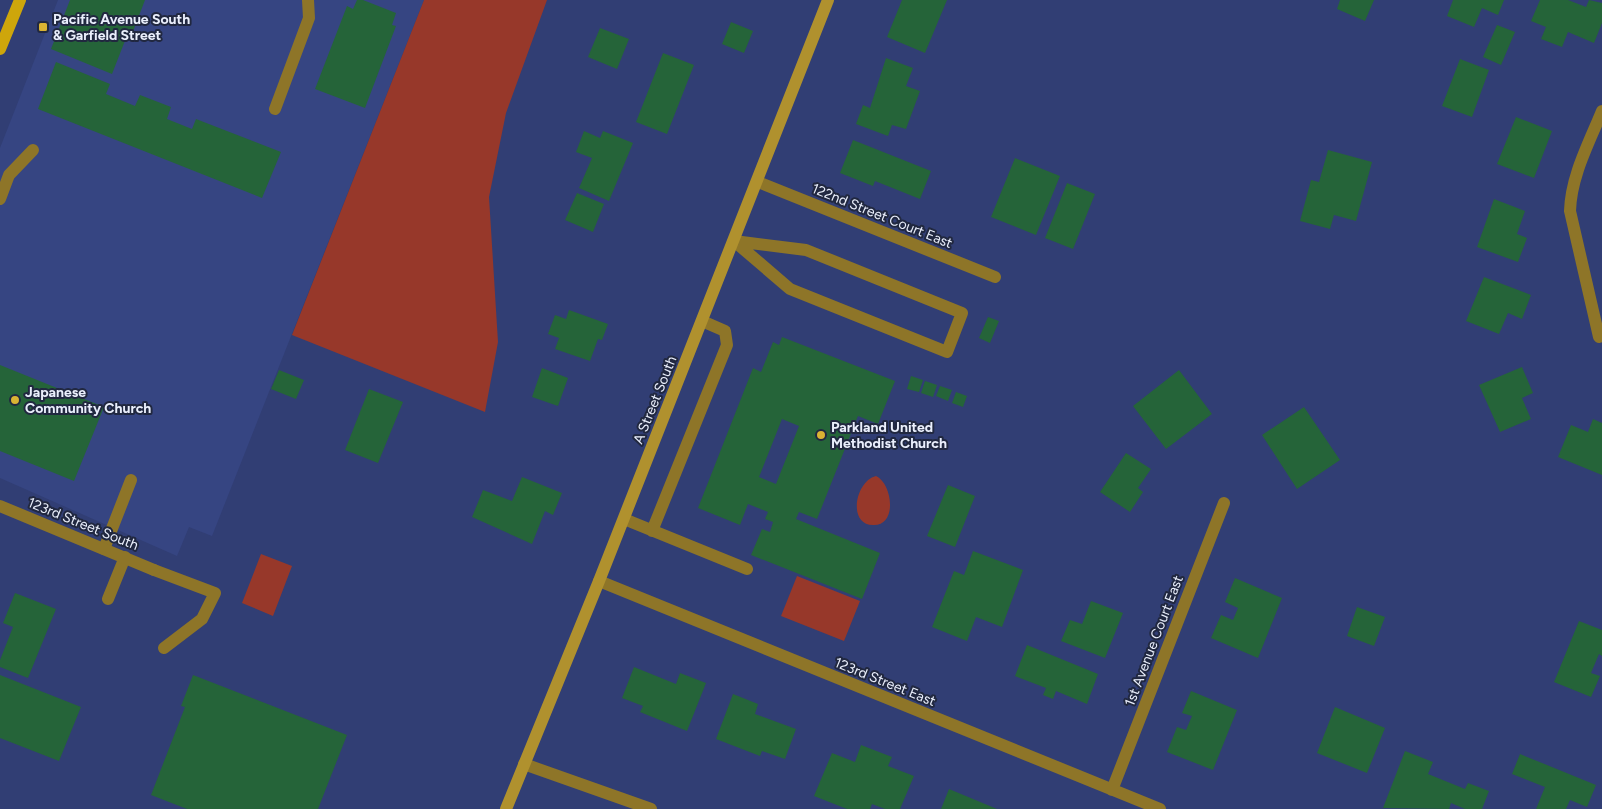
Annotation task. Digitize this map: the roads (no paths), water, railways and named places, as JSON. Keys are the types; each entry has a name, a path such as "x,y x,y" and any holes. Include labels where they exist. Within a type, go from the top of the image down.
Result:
{"main road":[{"path":"0,49 20,0"}],"street":[{"path":"275,109 309,18 308,0"},
{"name":"A Street South","path":"506,809 624,519 828,0"},
{"path":"1599,337 1570,211 1571,194 1578,168 1602,111"},
{"path":"0,198 5,173 33,150"},
{"name":"122nd Street Court East","path":"758,182 995,277"},
{"path":"734,241 806,250 962,314 946,352 790,289 734,241"},
{"path":"652,531 727,345 725,331 702,321"},
{"path":"104,549 131,480"},
{"name":"1st Avenue Court East","path":"1112,790 1224,503"},
{"name":"123rd Street South","path":"0,506 154,570 215,593 202,619 164,648"},
{"path":"624,519 748,568"},
{"path":"108,599 125,557"},
{"name":"123rd Street East","path":"599,581 1160,809"},
{"path":"524,764 651,809"}],"place":[{"name":"Pacific Avenue South & Garfield Street","path":"43,27"},
{"name":"Japanese Community Church","path":"15,400"},
{"name":"Parkland United Methodist Church","path":"821,435"}]}
